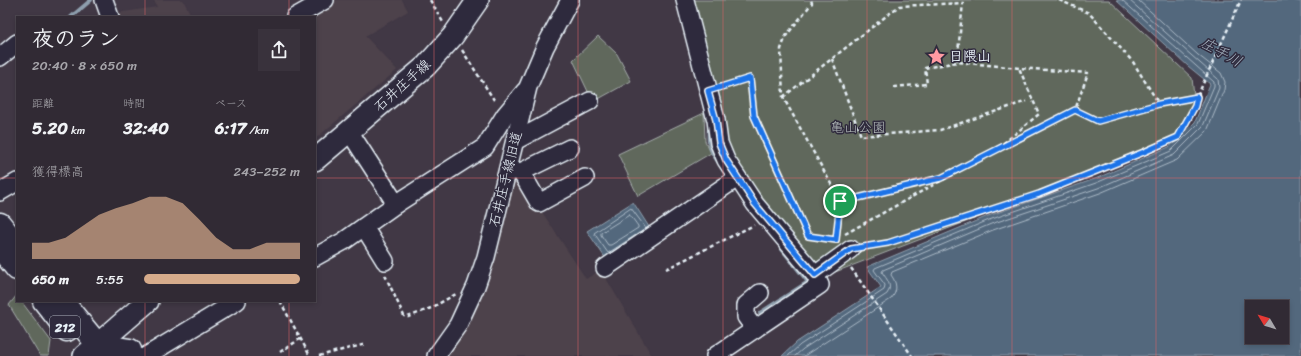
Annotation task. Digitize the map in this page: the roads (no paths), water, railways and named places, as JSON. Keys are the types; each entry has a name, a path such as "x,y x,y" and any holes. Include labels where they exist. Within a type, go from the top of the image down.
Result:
{"highway":[{"path":"0,224 16,244"},
{"path":"0,248 16,268"},
{"name":"212","path":"45,302 92,354"},
{"name":"212","path":"63,302 92,354"},
{"path":"92,354 137,354"}],"main road":[{"name":"石井庄手線","path":"316,159 426,66 448,29 478,0"},
{"path":"92,354 147,302"}],"street":[{"path":"104,0 110,16"},
{"path":"297,16 325,0"},
{"name":"石井庄手線旧道","path":"436,356 458,325 477,282 514,171 515,141 528,87 545,47 570,0"},
{"path":"685,0 716,120 719,143 726,160 737,178 767,218 815,275 820,285 715,356"},
{"path":"0,57 16,44"},
{"path":"316,256 344,241 396,204 485,147 505,116 528,87"},
{"path":"515,141 590,101"},
{"path":"349,131 396,204"},
{"path":"570,148 514,171 539,203 585,178"},
{"path":"605,268 737,178"},
{"path":"0,192 16,183"},
{"path":"364,227 385,261"},
{"path":"815,275 850,257"},
{"path":"755,329 746,317 746,305 760,293"},
{"path":"137,354 231,303"}],"water":[{"name":"庄手川","path":"1116,0 1292,0 1301,2 1301,356 782,356 797,342 881,287 867,267 988,216 1095,179 1169,147 1195,122 1210,84 1188,66"},
{"path":"633,202 651,230 606,259 587,231"}],"waterway":[{"path":"72,16 91,0"},
{"path":"709,125 710,145 719,163"},
{"path":"760,313 808,282 781,248"}],"place":[{"name":"日隈山","path":"936,56"}],"park label":[{"name":"亀山公園","path":"858,127"}]}
